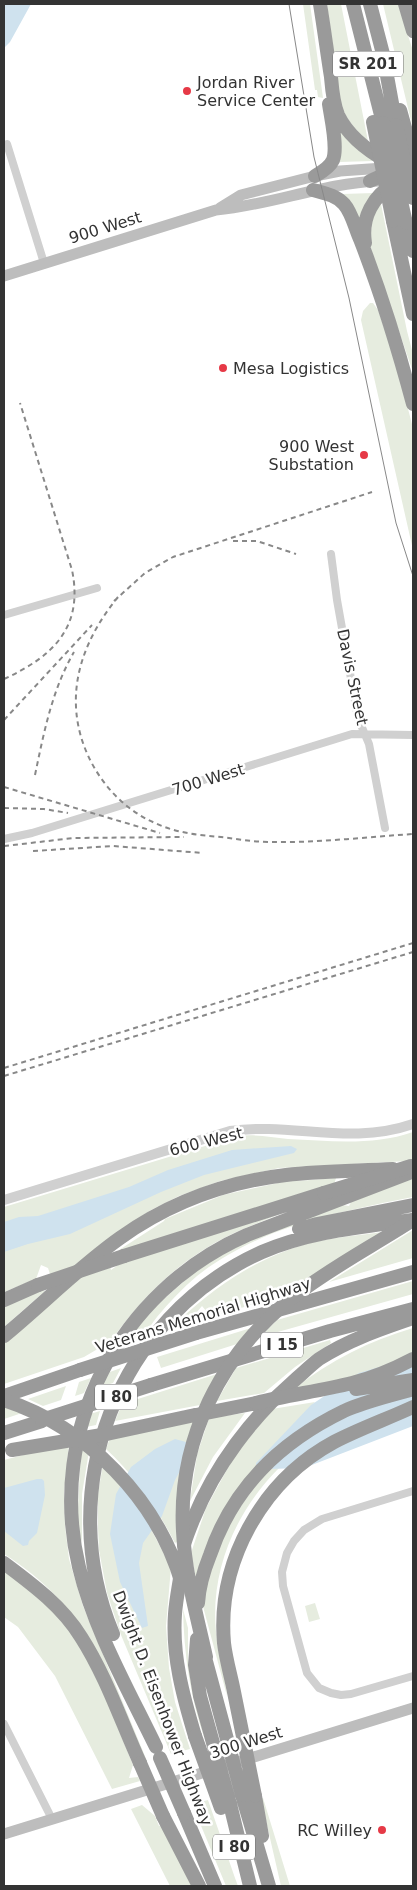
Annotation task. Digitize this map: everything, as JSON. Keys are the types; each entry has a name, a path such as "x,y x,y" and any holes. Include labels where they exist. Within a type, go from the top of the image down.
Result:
{"highway":[{"path":"316,4 335,147 332,161 314,183 344,204 367,256 413,404"},
{"path":"320,4 333,96 338,114 350,132 364,146 407,175"},
{"path":"352,4 389,124 413,314"},
{"name":"SR 201","path":"370,4 382,54 389,124 413,198"},
{"path":"405,4 413,31"},
{"path":"367,256 363,232 365,219 372,204 383,189 407,175 413,157 389,124"},
{"path":"370,175 407,175"},
{"path":"400,222 413,251"},
{"path":"398,351 413,387"},
{"path":"4,1300 38,1285 124,1256 326,1198 413,1168"},
{"path":"4,1336 121,1237 162,1212 194,1198 234,1184 274,1176 413,1168"},
{"path":"158,1752 112,1656 93,1611 76,1554 72,1519 72,1484 76,1448 85,1411 97,1381 119,1340 142,1311 167,1286 195,1264 225,1246 326,1198"},
{"path":"229,1270 251,1250 298,1230 317,1224 413,1205"},
{"path":"206,1658 185,1554 182,1518 189,1457 210,1399 234,1357 274,1312 304,1289 413,1220"},
{"name":"Dwight D. Eisenhower Highway","path":"215,1886 158,1752 108,1622 96,1582 92,1559 90,1524 93,1476 100,1441 112,1408 133,1366 162,1327 204,1287 229,1270 262,1252 310,1235 413,1220"},
{"name":"Veterans Memorial Highway","path":"4,1398 80,1370 196,1333 413,1272"},
{"name":"I 15","path":"4,1433 151,1385 339,1328 413,1309"},
{"name":"Dwight D. Eisenhower Highway","path":"249,1886 225,1806 195,1736 180,1688 174,1614 185,1542 200,1504 220,1467 248,1427 290,1385 317,1360 344,1345 380,1329 413,1318"},
{"path":"8,1451 102,1435 290,1394 358,1382 413,1359"},
{"path":"256,1402 290,1399 413,1380"},
{"path":"225,1806 200,1696 195,1665 198,1600 204,1572 216,1536 233,1504 252,1478 278,1453 310,1429 344,1411 413,1389"},
{"path":"4,1398 43,1416 66,1430 111,1466 132,1488 167,1544 179,1572 248,1795 270,1886"},
{"path":"248,1795 224,1644 227,1590 240,1545 260,1510 288,1477 307,1459 334,1442 413,1407"},
{"path":"4,1562 58,1607 81,1636 99,1669 162,1816 199,1886"}],"main road":[{"name":"900 West","path":"4,276 216,210 241,195 314,183 340,171 370,175"},
{"name":"300 West","path":"4,1834 413,1708"}],"street":[{"path":"7,144 44,263"},
{"name":"Davis Street","path":"331,554 337,600 358,718 371,753 385,828"},
{"path":"4,616 97,588"},
{"name":"700 West","path":"4,838 32,833 352,734 365,733 382,736 413,734"},
{"name":"600 West","path":"4,1200 230,1131 260,1129 333,1135 376,1134 413,1124"},
{"path":"413,1491 322,1519 313,1524 299,1535 287,1553 282,1572 282,1586 307,1673 319,1688 331,1693 352,1694 413,1676"},
{"path":"4,1724 52,1819"}],"shaded area":[{"path":"303,4 310,4 323,98 318,97 317,90 315,90"},
{"path":"327,4 341,4 368,141 346,116 341,106"},
{"path":"383,4 398,4 413,51 413,129"},
{"path":"335,125 373,161 339,162"},
{"path":"374,193 358,222 342,194"},
{"path":"381,204 413,354 413,372 369,244 371,216"},
{"path":"370,303 373,303 378,310 395,359 413,428 413,550 361,320 363,311"},
{"path":"413,1132 413,1159 408,1161 279,1168 220,1181 179,1196 151,1210 122,1229 75,1266 50,1274 48,1268 41,1265 36,1279 4,1292 4,1207 238,1136 351,1142 382,1139"},
{"path":"336,1178 334,1185 121,1251 119,1250 165,1219 223,1195 296,1179 298,1181"},
{"path":"413,1178 413,1197 356,1209 300,1224 273,1233 221,1259 181,1290 141,1338 123,1345 147,1314 198,1269 239,1245 342,1205 349,1206 351,1202"},
{"path":"286,1211 211,1245 176,1270 145,1299 117,1332 105,1350 100,1352 101,1347 84,1357 4,1384 4,1344 88,1271 110,1265 111,1270 125,1260"},
{"path":"413,1230 413,1258 329,1282"},
{"path":"383,1232 288,1294 211,1317 202,1306 187,1324 171,1328 219,1287 237,1275 274,1256 314,1242"},
{"path":"413,1281 413,1294 260,1337 277,1320"},
{"path":"39,1288 45,1291 4,1327 4,1302"},
{"path":"251,1328 237,1344 161,1368 157,1357"},
{"path":"413,1328 413,1354 350,1379 295,1388 351,1352"},
{"path":"330,1340 331,1343 295,1367 264,1393 217,1401 236,1368"},
{"path":"121,1368 113,1383 100,1387 107,1373"},
{"path":"217,1374 200,1405 115,1421 122,1404"},
{"path":"91,1378 84,1393 75,1396 79,1382"},
{"path":"66,1386 61,1400 43,1406 28,1399"},
{"path":"315,1402 256,1467 196,1579 191,1553 206,1508 235,1455 272,1409"},
{"path":"4,1407 25,1412 4,1419"},
{"path":"100,1411 96,1425 86,1427 90,1414"},
{"path":"245,1413 213,1457 190,1501 197,1455 209,1418"},
{"path":"194,1421 177,1542 175,1543 145,1493 117,1459 106,1449 111,1435"},
{"path":"69,1443 64,1492 65,1526 69,1559 83,1606 146,1762 107,1672 77,1620 57,1597 33,1575 4,1554 4,1460"},
{"path":"81,1448 89,1451 82,1494 82,1542 77,1527"},
{"path":"103,1464 138,1505 171,1567 166,1626 169,1668 175,1702 190,1749 171,1754 121,1635 107,1593 99,1550 98,1528 98,1494"},
{"path":"279,1468 250,1503 229,1543 222,1564 217,1586 215,1609 218,1648 227,1696 201,1599 224,1530 267,1469"},
{"path":"4,1569 38,1595 69,1629 78,1643 100,1684 133,1765 129,1778 138,1777 140,1781 112,1789 55,1676 18,1627 4,1617"},
{"path":"315,1603 320,1619 309,1622 305,1606"},
{"path":"183,1609 188,1628 188,1659 191,1683 205,1740 195,1707 189,1675"},
{"path":"263,1798 290,1886 281,1886 261,1799"},
{"path":"208,1800 238,1886 226,1886 192,1804"},
{"path":"142,1805 155,1816 159,1826 162,1825 192,1886 170,1886 131,1809"}],"water":[{"path":"4,4 31,4 10,42 4,48"},
{"path":"291,1146 297,1149 294,1153 204,1175 161,1192 70,1234 4,1252 4,1222 19,1217 38,1216 129,1187 168,1170 232,1150"},
{"path":"413,1357 413,1426 304,1468 269,1469 256,1467 256,1463 311,1405 359,1373"},
{"path":"175,1439 186,1442 186,1460 175,1480 162,1516 143,1543 139,1563 148,1626 142,1628 120,1582 110,1534 116,1494 131,1467 155,1449"},
{"path":"37,1479 44,1481 45,1495 37,1533 29,1541 28,1545 23,1546 4,1531 4,1488"}],"tram line":[{"path":"289,4 314,157 349,298 396,523 413,576"}],"railway":[{"path":"4,679 37,661 50,650 61,638 73,608 72,570 20,403"},
{"path":"114,601 145,573 173,557 372,492"},
{"path":"233,541 257,541 296,554"},
{"path":"118,597 97,627 83,659 78,676 76,711 83,744 89,758 106,785 128,807 141,816 171,829 251,841 306,842 413,834"},
{"path":"4,720 92,625"},
{"path":"35,775 45,727 54,696 74,652"},
{"path":"4,787 160,833"},
{"path":"4,808 44,809 68,813"},
{"path":"4,846 74,838 184,837"},
{"path":"33,851 113,846 203,853"},
{"path":"4,1068 413,943"},
{"path":"4,1076 413,952"}],"place":[{"name":"Jordan River Service Center","path":"187,91"},
{"name":"Mesa Logistics","path":"223,368"},
{"name":"900 West Substation","path":"364,455"},
{"name":"RC Willey","path":"382,1830"}]}
